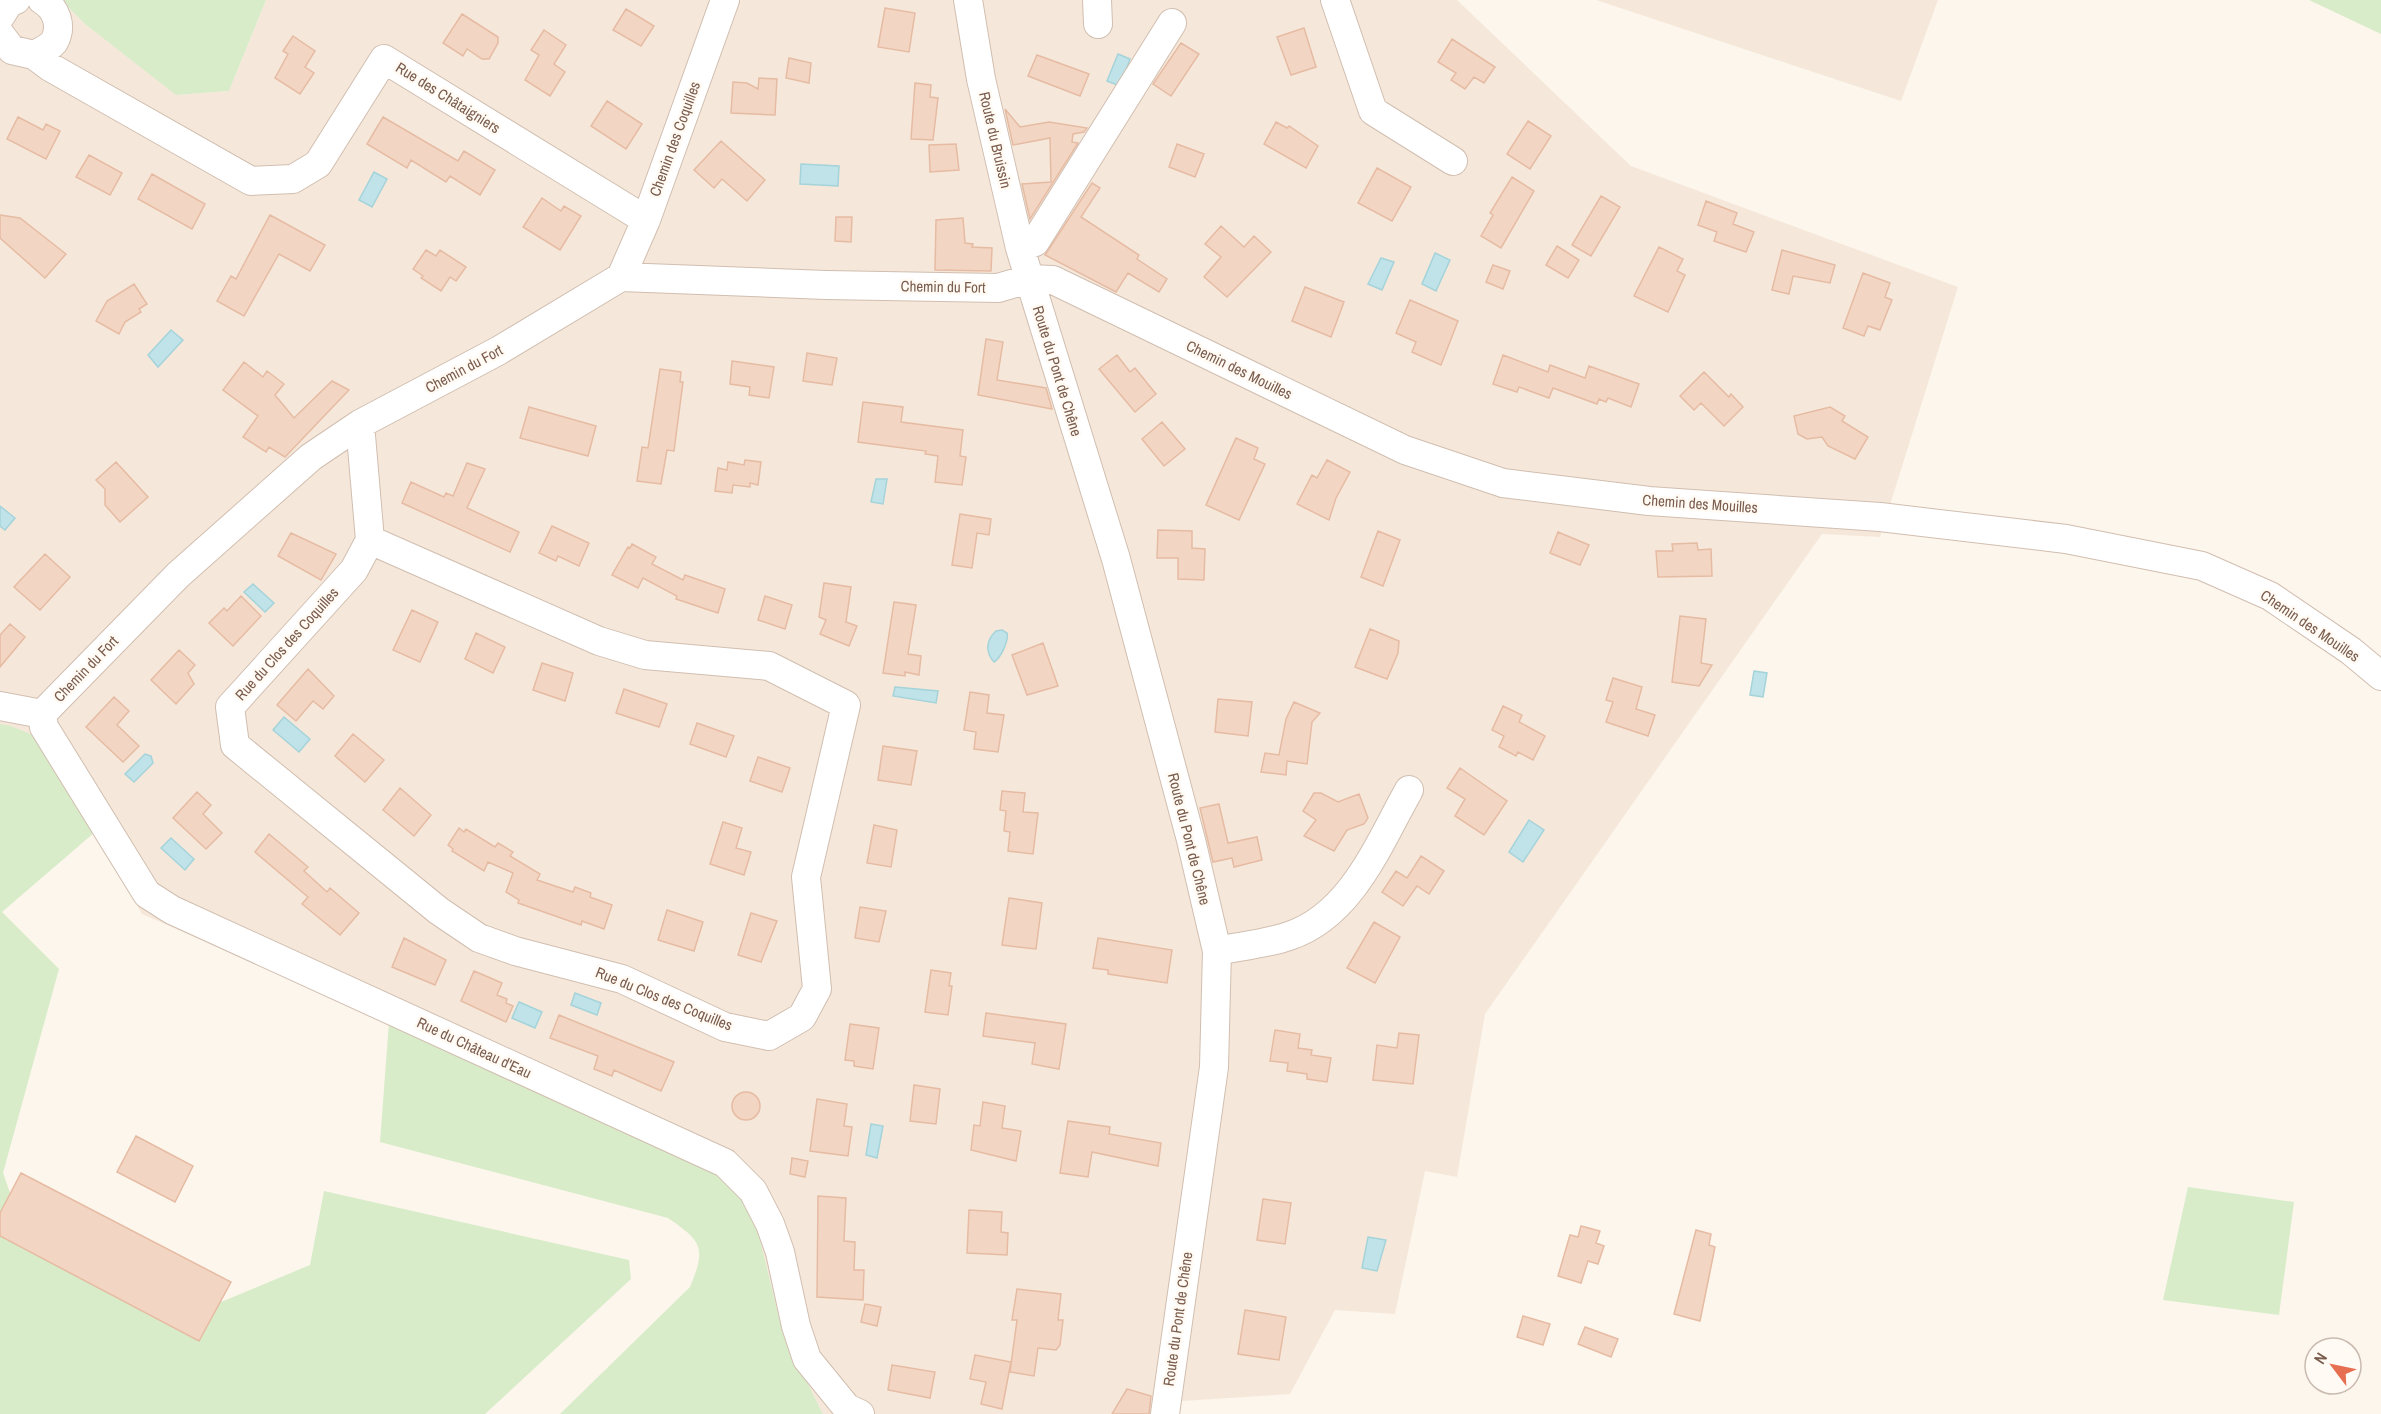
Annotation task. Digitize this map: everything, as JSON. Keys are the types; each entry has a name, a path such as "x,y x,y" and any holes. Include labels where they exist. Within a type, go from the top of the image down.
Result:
{"street":[{"path":"0,17 9,3 16,0"},
{"path":"34,55 53,44 58,29 57,16 49,4 42,0"},
{"name":"Chemin des Coquilles","path":"621,277 646,220 725,0"},
{"name":"Route du Bruissin","path":"968,0 981,79 1029,279"},
{"path":"1335,0 1373,111 1453,161"},
{"path":"1020,248 1035,242 1172,23"},
{"name":"Rue des Châtaigniers","path":"0,34 12,50 34,55 50,67 251,181 293,179 318,164 384,59 646,220"},
{"name":"Chemin du Fort","path":"0,706 42,714 178,575 311,457 360,424 498,351 621,277 826,285 998,288 1029,279"},
{"name":"Chemin des Mouilles","path":"1029,279 1053,280 1405,450 1503,483 1649,501 1880,517 2066,539 2202,566 2270,596 2351,651 2381,676"},
{"name":"Route du Pont de Chêne","path":"1029,279 1116,559 1191,840 1217,951 1214,1067 1165,1414"},
{"path":"360,424 370,540"},
{"name":"Rue du Clos des Coquilles","path":"370,540 599,641 645,655 769,666 846,705 806,877 817,989 802,1017 769,1036 725,1027 622,979 515,951 479,938 439,911 235,745 231,707 354,570 370,540"},
{"name":"Rue du Château d'Eau","path":"42,714 44,727 147,894 172,910 726,1163 753,1191 770,1224 780,1252 796,1326 807,1359 847,1408 860,1414"},
{"path":"1217,951 1290,936 1325,917 1352,890 1409,790"}],"shaded area":[{"path":"0,0 61,0 85,24 177,95 229,91 266,0 1457,0 1631,166 1958,287 1880,537 1822,534 1485,1014 1457,1177 1425,1171 1395,1314 1335,1310 1290,1394 1182,1401 1180,1414 823,1414 783,1334 755,1219 389,1022 142,914 95,832 0,724"},
{"path":"1596,0 1938,0 1901,101"}],"green space":[{"path":"61,0 266,0 229,91 176,95 85,24"},
{"path":"2309,0 2381,0 2381,34"},
{"path":"0,724 40,738 95,832 2,912 59,969 3,1173 25,1235 204,1309 310,1265 324,1191 629,1260 631,1279 485,1414 0,1414"},
{"path":"389,1022 740,1184 755,1219 783,1334 823,1414 560,1414 690,1287 699,1254 695,1240 668,1218 380,1142"},
{"path":"2188,1187 2294,1202 2279,1315 2163,1300"}],"water":[{"path":"1118,54 1130,59 1120,86 1107,81"},
{"path":"801,164 839,166 838,186 800,184"},
{"path":"374,172 387,179 372,207 359,200"},
{"path":"1435,253 1450,260 1436,291 1422,284"},
{"path":"1381,258 1394,262 1382,290 1368,284"},
{"path":"171,330 183,340 158,367 148,355"},
{"path":"876,479 887,479 883,504 871,502"},
{"path":"0,506 15,518 5,530 0,526"},
{"path":"253,584 274,603 265,612 244,592"},
{"path":"1002,630 1007,633 1006,644 994,662 988,650 989,642 996,631"},
{"path":"1754,671 1767,673 1763,697 1750,695"},
{"path":"895,687 938,691 936,703 893,696"},
{"path":"284,717 310,739 299,752 273,730"},
{"path":"145,754 151,756 153,763 134,782 125,774"},
{"path":"1529,820 1544,830 1523,862 1509,852"},
{"path":"171,838 194,859 185,870 161,848"},
{"path":"575,993 601,1003 597,1015 571,1005"},
{"path":"519,1002 542,1012 535,1028 512,1018"},
{"path":"871,1124 883,1126 877,1158 866,1155"},
{"path":"1368,1237 1386,1240 1377,1271 1362,1268"}],"building":[{"path":"885,8 915,13 909,52 878,47"},
{"path":"626,9 654,26 641,46 613,30"},
{"path":"462,14 498,37 498,43 489,59 482,59 467,49 463,56 443,43"},
{"path":"1304,28 1316,67 1291,75 1277,37"},
{"path":"544,30 566,45 554,64 565,72 550,96 525,80 539,55 531,50"},
{"path":"293,36 315,51 305,67 314,73 300,94 275,78 288,54 283,51"},
{"path":"1452,39 1495,67 1484,83 1474,77 1465,89 1451,80 1456,73 1438,62"},
{"path":"1181,43 1199,54 1171,96 1153,84"},
{"path":"1037,55 1089,74 1080,96 1028,76"},
{"path":"789,58 811,63 809,83 786,78"},
{"path":"759,78 777,79 775,115 731,113 733,82 747,83 758,89"},
{"path":"915,83 931,85 930,97 938,98 933,140 911,139"},
{"path":"607,101 642,124 626,149 591,126"},
{"path":"1005,109 1020,127 1049,122 1087,128 1084,132 1073,134 1072,142 1078,143 1030,219 1022,184 1051,182 1050,138 1013,145"},
{"path":"18,117 43,130 46,124 60,131 46,159 7,139"},
{"path":"383,117 458,161 464,151 495,170 480,195 450,176 446,182 411,160 407,168 367,144"},
{"path":"1528,121 1551,136 1530,169 1507,154"},
{"path":"1276,122 1287,128 1289,126 1318,146 1306,168 1264,144"},
{"path":"721,141 765,180 747,201 722,179 714,188 694,170"},
{"path":"956,144 959,170 930,172 929,145"},
{"path":"1177,144 1204,154 1195,177 1169,167"},
{"path":"89,155 122,173 110,195 76,177"},
{"path":"1377,168 1411,187 1392,221 1358,203"},
{"path":"152,174 205,204 192,229 138,199"},
{"path":"1512,177 1534,191 1501,248 1481,236 1493,215 1490,213"},
{"path":"1092,183 1100,188 1081,217 1139,255 1137,259 1167,279 1159,292 1128,273 1116,292 1045,255"},
{"path":"1601,196 1620,207 1591,256 1572,245"},
{"path":"542,198 561,211 564,206 581,216 560,250 523,227"},
{"path":"1706,201 1737,213 1733,224 1754,232 1746,252 1714,241 1717,232 1698,225"},
{"path":"0,215 20,218 66,254 45,278 0,238"},
{"path":"270,215 325,245 310,271 279,254 244,316 217,301 231,276 236,279"},
{"path":"836,217 852,217 851,242 835,241"},
{"path":"963,218 965,243 973,244 972,247 992,248 991,271 935,270 936,220"},
{"path":"1221,226 1244,247 1254,236 1271,252 1227,297 1204,277 1221,257 1205,244"},
{"path":"1557,246 1579,260 1568,278 1546,265"},
{"path":"1659,247 1683,259 1677,271 1685,275 1668,312 1634,296"},
{"path":"426,250 436,256 440,250 466,267 456,281 450,277 441,291 421,278 423,276 413,269"},
{"path":"1782,250 1835,265 1830,283 1793,276 1789,294 1772,290"},
{"path":"1493,265 1510,271 1503,289 1486,282"},
{"path":"1863,273 1890,283 1885,297 1892,300 1880,330 1868,326 1864,336 1843,328"},
{"path":"134,284 147,304 139,309 141,312 125,322 119,334 96,321 107,301"},
{"path":"1305,287 1344,302 1331,337 1292,321"},
{"path":"1410,300 1458,321 1441,365 1412,352 1416,342 1396,333"},
{"path":"986,339 1003,342 997,380 1046,388 1052,409 978,395"},
{"path":"807,353 837,358 832,385 803,381"},
{"path":"1117,355 1130,372 1135,368 1156,394 1135,412 1099,369"},
{"path":"1503,355 1548,372 1550,365 1585,378 1589,366 1639,384 1631,407 1608,398 1606,402 1599,399 1597,404 1553,388 1549,398 1519,387 1517,392 1493,384"},
{"path":"732,361 774,367 769,398 749,395 750,387 730,384"},
{"path":"244,362 263,377 267,371 284,384 275,395 294,418 332,381 349,390 285,457 269,447 266,452 243,437 258,416 223,390"},
{"path":"660,369 681,372 680,382 683,382 674,451 667,450 661,484 637,481 642,447 648,448"},
{"path":"1704,372 1729,397 1731,394 1743,407 1724,426 1701,403 1694,410 1680,396"},
{"path":"863,402 903,407 901,422 963,430 960,456 966,457 962,485 935,482 938,456 925,454 926,451 858,442"},
{"path":"529,407 596,426 588,456 520,438"},
{"path":"1830,407 1845,416 1842,421 1868,437 1855,459 1828,446 1822,437 1807,439 1798,434 1794,416"},
{"path":"1162,422 1185,449 1164,466 1142,439"},
{"path":"1236,438 1258,448 1254,459 1265,464 1239,520 1206,505"},
{"path":"745,460 761,462 758,485 750,483 750,487 733,485 732,493 715,491 718,468 727,470 728,462 744,465"},
{"path":"1327,460 1350,472 1336,498 1329,520 1297,504 1312,475 1317,478"},
{"path":"116,462 148,497 120,522 105,505 105,489 96,480"},
{"path":"467,463 485,469 467,508 519,532 510,552 402,503 411,482 444,497 446,493 453,496"},
{"path":"960,514 991,519 989,535 977,533 972,568 952,565"},
{"path":"552,526 589,543 579,566 558,556 556,561 539,553"},
{"path":"1158,530 1192,531 1192,548 1205,549 1204,580 1178,579 1178,558 1157,558"},
{"path":"1378,531 1400,540 1383,586 1361,577"},
{"path":"1558,532 1589,545 1580,565 1550,553"},
{"path":"291,533 336,554 321,580 278,556"},
{"path":"1697,543 1698,550 1711,549 1712,576 1658,577 1656,551 1673,551 1672,544"},
{"path":"632,544 656,557 652,564 683,580 685,575 725,589 718,613 676,599 677,596 643,578 638,588 612,575"},
{"path":"45,554 70,577 40,610 14,587"},
{"path":"824,583 851,587 846,622 857,626 849,646 820,634 826,620 819,617"},
{"path":"241,596 261,616 233,646 209,623 224,608 227,611"},
{"path":"765,596 792,605 785,629 758,620"},
{"path":"894,602 916,605 908,654 921,656 919,675 905,672 905,676 883,673"},
{"path":"412,610 438,622 420,662 393,650"},
{"path":"1680,616 1706,619 1701,663 1712,665 1699,686 1672,682"},
{"path":"10,624 25,637 0,667 0,635"},
{"path":"1370,629 1399,641 1398,653 1387,679 1355,667"},
{"path":"476,633 505,647 493,673 465,659"},
{"path":"1043,643 1058,686 1027,695 1012,655"},
{"path":"179,650 195,665 188,673 194,684 176,704 151,680"},
{"path":"542,663 573,673 565,701 533,690"},
{"path":"308,669 334,696 323,709 313,701 296,721 277,705"},
{"path":"1613,678 1642,687 1636,709 1655,715 1648,736 1606,722 1613,702 1606,700"},
{"path":"624,689 667,704 659,727 616,713"},
{"path":"970,692 989,695 987,713 1004,715 998,752 974,749 976,732 964,730"},
{"path":"114,697 129,711 117,725 139,746 123,762 86,727"},
{"path":"1218,699 1252,702 1248,736 1215,732"},
{"path":"1294,702 1320,713 1312,722 1307,764 1287,761 1286,775 1261,772 1265,753 1279,755 1286,719"},
{"path":"1503,706 1522,715 1519,722 1545,736 1533,760 1518,752 1516,756 1499,747 1504,736 1492,730"},
{"path":"697,723 734,736 726,757 690,744"},
{"path":"353,734 384,760 365,782 335,756"},
{"path":"883,746 917,751 911,785 878,780"},
{"path":"758,757 790,768 782,792 750,781"},
{"path":"1460,768 1507,801 1484,835 1455,816 1465,799 1447,788"},
{"path":"400,788 431,815 414,836 383,810"},
{"path":"1002,791 1025,793 1023,812 1038,813 1033,854 1008,851 1010,832 1004,831 1006,811 1000,810"},
{"path":"197,792 211,805 203,814 222,833 206,849 173,818"},
{"path":"1314,793 1321,793 1338,802 1359,794 1368,818 1364,824 1347,830 1334,851 1304,836 1316,820 1303,811"},
{"path":"1219,804 1228,843 1257,837 1262,860 1234,867 1232,858 1213,862 1200,808"},
{"path":"723,822 742,828 736,848 751,852 744,875 710,864"},
{"path":"874,825 897,830 891,867 867,863"},
{"path":"459,828 464,832 466,829 495,847 498,843 513,852 510,856 540,874 537,880 573,892 575,887 591,893 590,897 612,905 604,929 582,921 581,925 518,903 519,900 506,892 513,873 488,862 484,871 452,851 453,849 448,845"},
{"path":"269,834 308,867 304,871 327,892 330,888 359,913 340,935 302,904 308,897 255,852"},
{"path":"1421,856 1444,871 1429,894 1417,886 1403,906 1382,892 1396,871 1407,878"},
{"path":"1009,898 1042,903 1036,949 1002,945"},
{"path":"860,907 886,911 879,942 855,938"},
{"path":"667,910 703,922 694,951 658,940"},
{"path":"751,913 777,921 761,962 738,955"},
{"path":"1374,922 1400,937 1375,983 1347,968"},
{"path":"404,938 446,960 435,985 392,967"},
{"path":"1098,938 1172,950 1167,983 1108,974 1108,970 1093,968"},
{"path":"931,970 951,973 949,986 952,986 948,1015 925,1012"},
{"path":"474,971 502,983 497,995 507,999 506,1003 513,1006 506,1022 461,1001"},
{"path":"986,1013 1066,1024 1059,1069 1032,1064 1035,1043 983,1036"},
{"path":"559,1015 674,1062 661,1091 614,1070 612,1076 594,1069 598,1056 550,1038"},
{"path":"850,1024 879,1028 873,1069 854,1066 854,1061 845,1060"},
{"path":"1275,1030 1300,1034 1298,1048 1312,1050 1311,1055 1331,1058 1327,1082 1307,1079 1307,1074 1287,1071 1288,1063 1270,1061"},
{"path":"1399,1033 1419,1035 1413,1084 1373,1080 1377,1045 1397,1048"},
{"path":"914,1085 940,1089 936,1124 910,1121"},
{"path":"746,1092 756,1096 760,1106 756,1116 746,1120 736,1116 732,1106 736,1096"},
{"path":"817,1099 847,1104 844,1126 852,1127 848,1156 810,1151"},
{"path":"983,1102 1005,1106 1002,1128 1021,1131 1016,1161 971,1150 974,1125 980,1126"},
{"path":"1068,1121 1110,1127 1109,1134 1161,1143 1158,1166 1092,1152 1088,1177 1060,1173"},
{"path":"136,1136 193,1166 175,1202 117,1172"},
{"path":"792,1158 808,1161 805,1177 790,1174"},
{"path":"21,1173 231,1282 199,1341 0,1236 0,1213"},
{"path":"818,1196 846,1198 844,1241 855,1242 854,1270 864,1270 863,1300 817,1297"},
{"path":"1263,1199 1291,1203 1285,1244 1257,1240"},
{"path":"969,1210 1002,1212 1001,1232 1008,1233 1007,1255 967,1253"},
{"path":"1581,1226 1600,1231 1596,1243 1604,1246 1598,1264 1588,1261 1581,1283 1558,1276 1570,1235 1578,1237"},
{"path":"1696,1230 1711,1234 1709,1245 1715,1247 1700,1321 1674,1314"},
{"path":"1017,1289 1061,1294 1058,1320 1063,1320 1060,1345 1056,1350 1038,1348 1034,1376 1010,1372 1017,1320 1012,1320"},
{"path":"865,1304 881,1307 877,1326 861,1322"},
{"path":"1245,1310 1286,1317 1279,1360 1238,1354"},
{"path":"1523,1316 1550,1324 1543,1345 1517,1337"},
{"path":"1585,1327 1618,1339 1611,1357 1578,1344"},
{"path":"975,1355 1011,1362 1002,1409 981,1404 986,1382 970,1379"},
{"path":"892,1365 935,1372 930,1398 888,1390"},
{"path":"1127,1389 1151,1396 1149,1414 1112,1414"}]}
